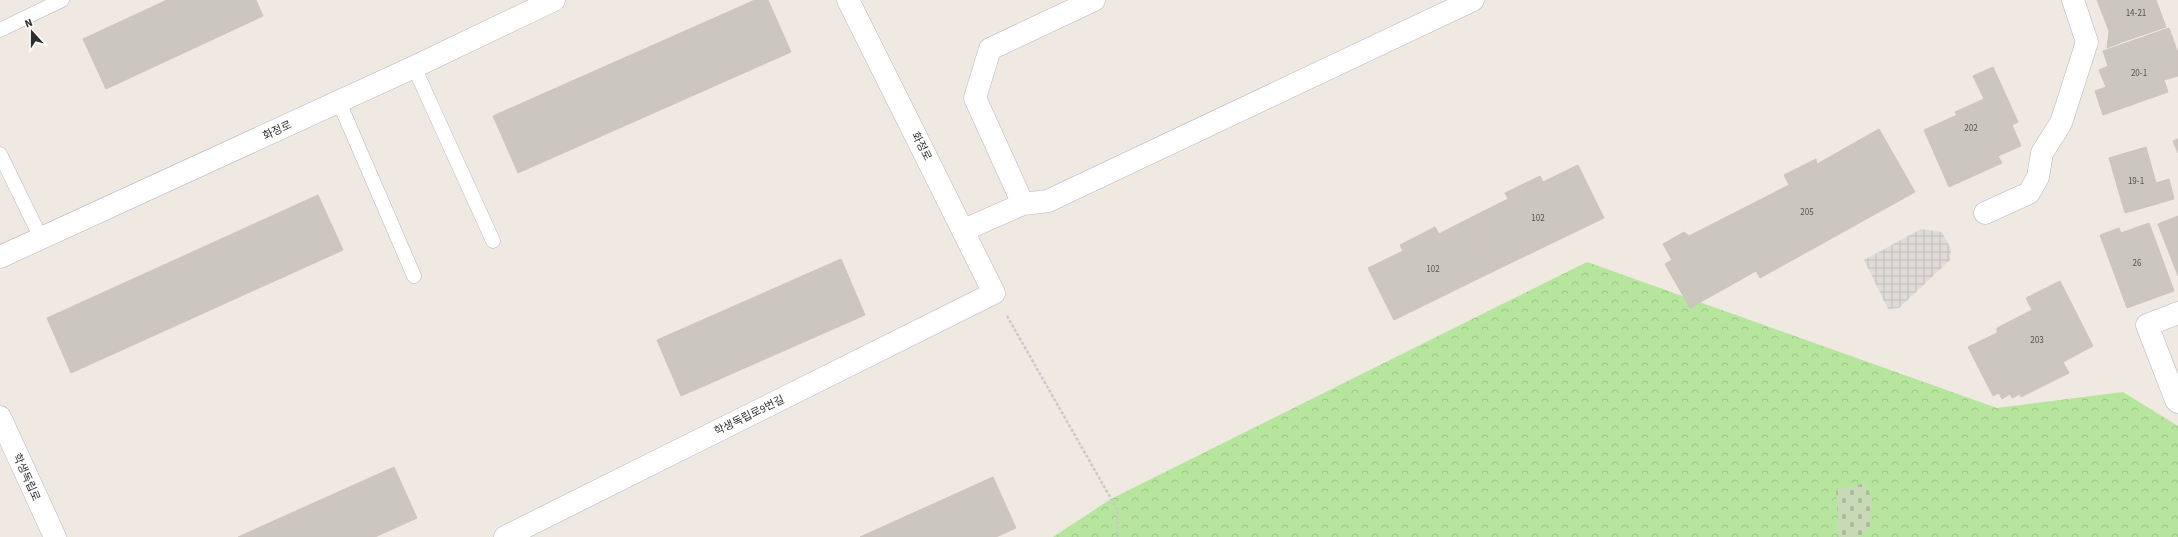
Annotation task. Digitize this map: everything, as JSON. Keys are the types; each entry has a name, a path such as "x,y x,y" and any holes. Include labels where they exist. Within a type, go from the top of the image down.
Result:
{"street":[{"name":"화정로","path":"0,257 414,68 554,0"},
{"name":"화정로","path":"848,0 964,230 994,293"},
{"path":"1023,204 975,98 990,49 1094,0"},
{"path":"964,230 1023,204 1048,201 1473,0"},
{"path":"1985,213 2029,193 2038,177 2042,153 2061,123 2087,42 2073,0"},
{"name":"학생독립로9번길","path":"504,537 994,293"},
{"path":"2178,313 2147,325 2178,402"},
{"name":"학생독립로","path":"1,421 55,537"}],"lane":[{"path":"0,30 62,0"},
{"path":"414,68 493,241"},
{"path":"339,102 414,276"},
{"path":"0,154 41,238"}],"path":[{"path":"994,293 1118,511 1117,537"}],"green space":[{"path":"1587,262 1997,408 2123,392 2178,426 2178,537 1053,537 1111,499"},
{"path":"1866,483 1872,500 1870,527 1860,537 1839,537 1836,490"}],"shaded area":[{"path":"1921,229 1942,232 1951,249 1950,260 1899,308 1888,309 1864,260"}],"building":[{"path":"167,0 256,0 263,16 106,89 83,39"},
{"path":"755,0 768,0 791,52 518,173 493,116"},
{"path":"2097,0 2106,0 2122,42 2107,48 2109,31"},
{"path":"2106,0 2156,0 2166,27 2122,42"},
{"path":"2169,28 2178,53 2178,76 2164,80 2168,92 2103,115 2095,91 2106,87 2099,70 2108,66 2103,51"},
{"path":"1993,67 2018,122 2012,125 2021,146 1998,156 2002,163 1949,187 1924,130 1957,115 1955,112 1984,99 1973,76"},
{"path":"1879,129 1915,192 1760,278 1756,271 1690,308 1665,264 1672,260 1663,244 1684,232 1689,236 1789,185 1784,175 1816,159 1817,164"},
{"path":"2178,139 2178,153 2173,141"},
{"path":"2146,147 2156,183 2169,179 2174,199 2125,213 2109,158"},
{"path":"1578,165 1604,218 1498,269 1472,217 1508,199 1505,193 1540,176 1543,182"},
{"path":"318,195 343,250 71,373 47,318"},
{"path":"2178,216 2178,276 2158,224"},
{"path":"1472,217 1498,269 1394,320 1368,268 1403,251 1400,245 1435,227 1439,234"},
{"path":"2149,223 2174,291 2127,308 2100,235 2119,228 2121,233"},
{"path":"841,259 865,315 681,396 657,340"},
{"path":"2060,281 2093,346 2063,362 2069,373 2021,397 2020,394 2012,398 2010,394 2002,399 1999,393 1993,396 1968,347 1997,333 1997,328 2032,310 2026,298"},
{"path":"394,467 417,518 375,537 238,537"},
{"path":"993,477 1016,528 996,537 860,537"}]}
